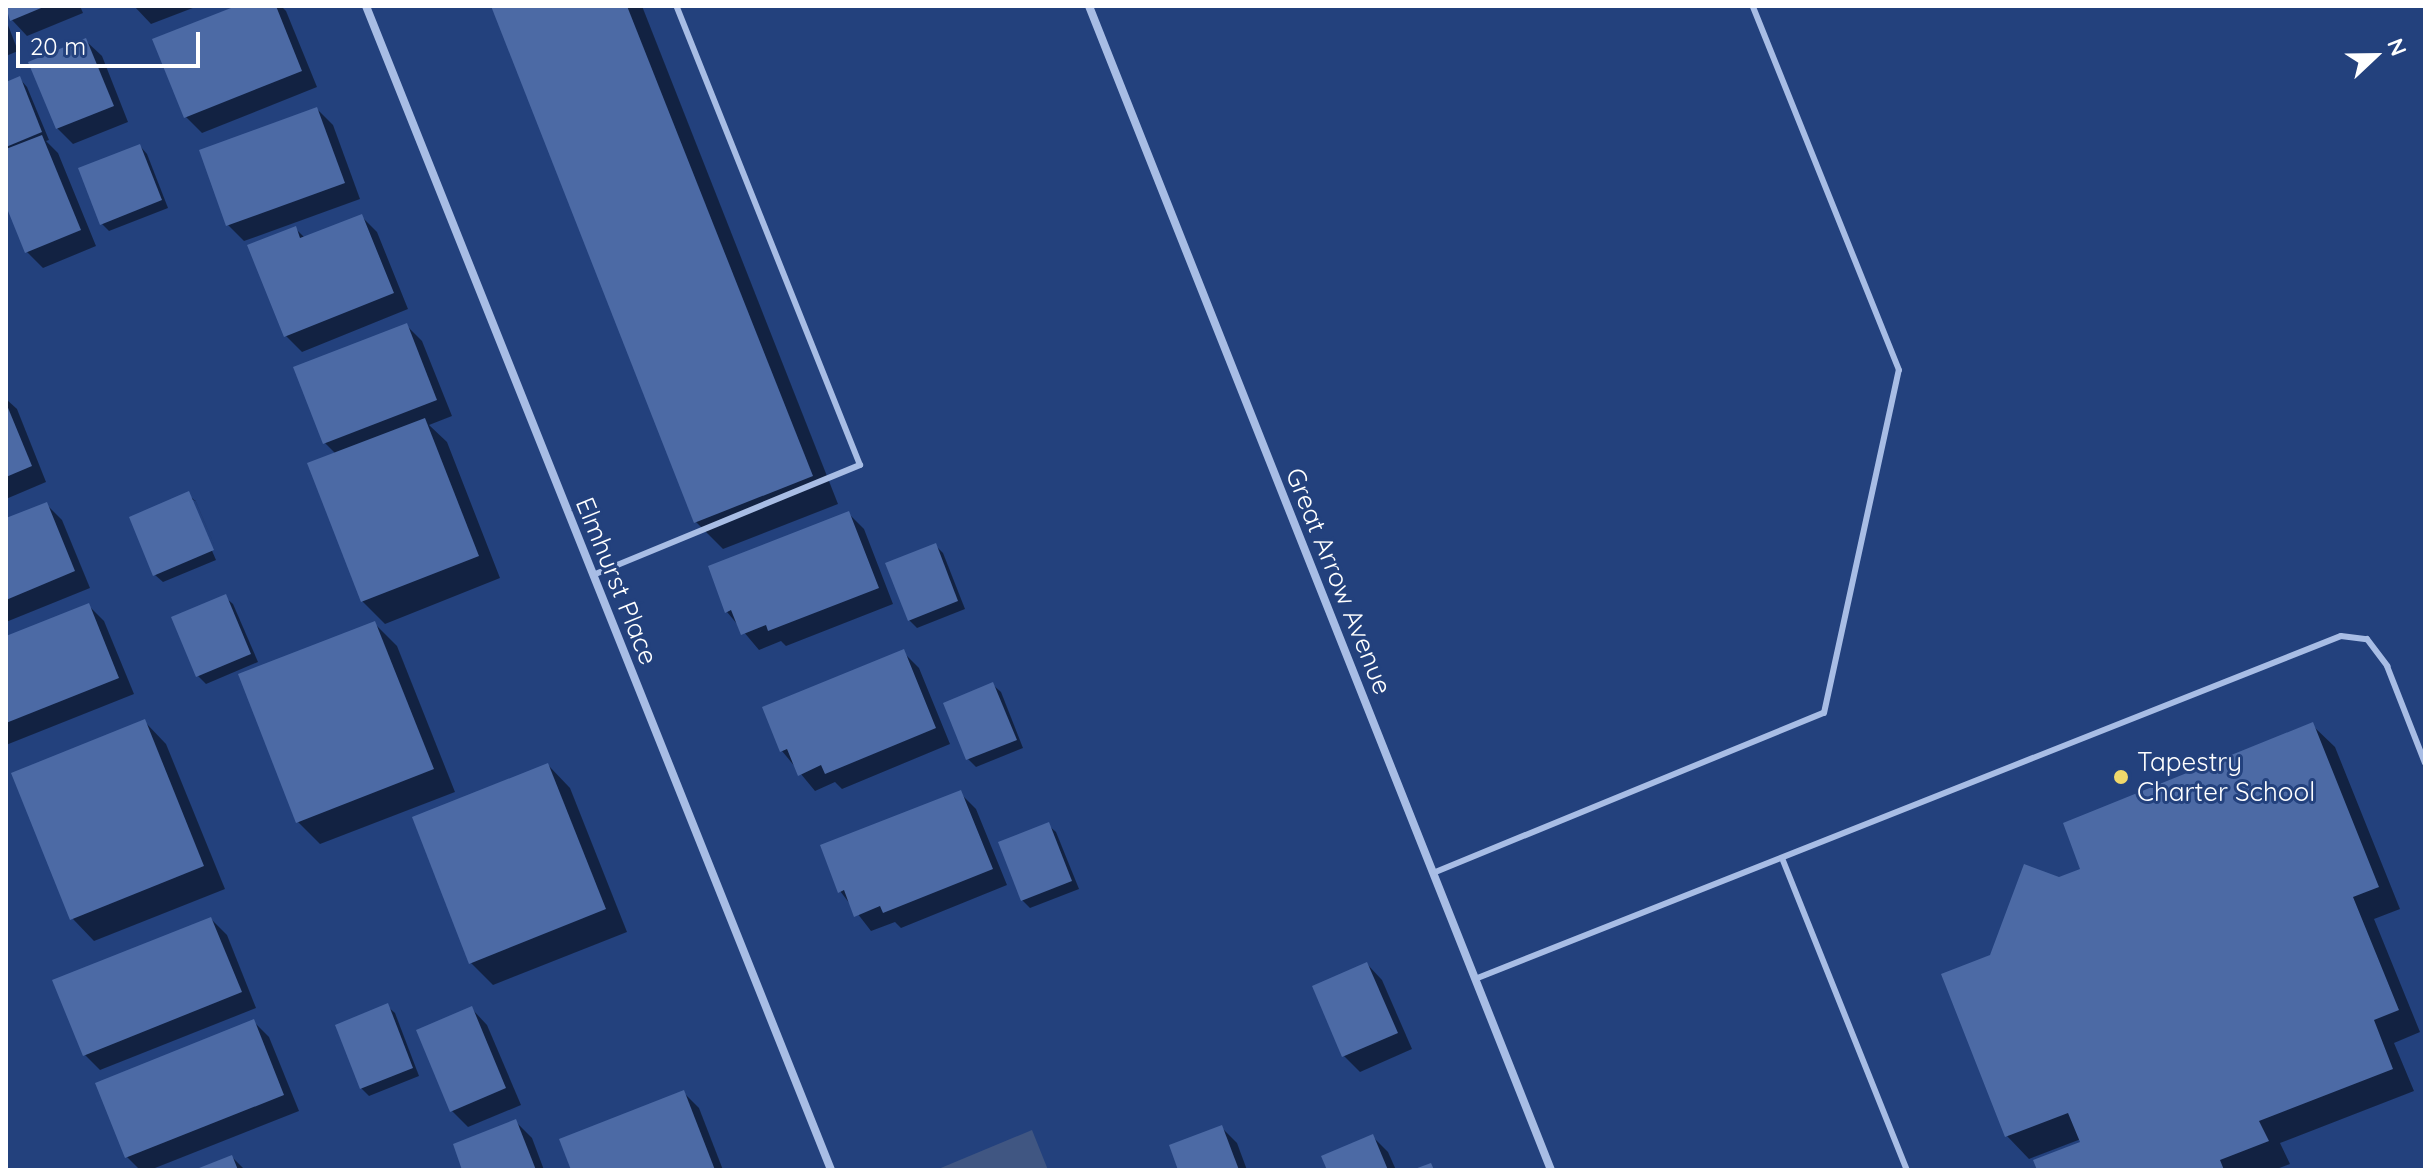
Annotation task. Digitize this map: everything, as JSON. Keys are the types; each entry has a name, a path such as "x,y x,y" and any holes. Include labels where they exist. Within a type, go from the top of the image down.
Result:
{"street":[{"name":"Elmhurst Place","path":"366,6 831,1170"},
{"name":"Great Arrow Avenue","path":"1089,6 1551,1170"}],"lane":[{"path":"593,575 860,465 676,6"},
{"path":"1433,873 1824,713 1899,370 1753,6"},
{"path":"1475,979 2341,636 2367,639 2387,666 2425,763"},
{"path":"1782,858 1907,1170"}],"water":[{"path":"1032,1130 1048,1170 936,1170"}],"building":[{"path":"6,6 46,6 10,21"},
{"path":"236,6 276,6 302,71 184,118 152,39"},
{"path":"491,6 627,6 813,476 694,523"},
{"path":"86,38 114,106 56,129 28,62"},
{"path":"20,76 42,132 6,147 6,82"},
{"path":"317,107 345,183 226,226 199,150"},
{"path":"42,135 81,230 25,253 6,206 6,149"},
{"path":"140,144 162,200 100,225 78,168"},
{"path":"362,214 394,293 284,337 247,245 296,226 300,238"},
{"path":"407,323 437,400 323,444 293,367"},
{"path":"6,403 32,466 6,477"},
{"path":"425,418 479,556 361,602 307,463"},
{"path":"189,491 214,550 153,576 129,517"},
{"path":"47,502 75,571 6,600 6,518"},
{"path":"849,511 879,588 768,631 766,625 741,635 731,610 725,613 708,566"},
{"path":"936,543 958,601 908,621 885,563"},
{"path":"226,594 251,654 196,677 171,617"},
{"path":"89,603 119,678 6,723 6,636"},
{"path":"375,621 434,769 296,823 238,674"},
{"path":"904,649 936,728 825,774 821,765 798,776 787,749 780,752 762,707"},
{"path":"993,682 1017,740 966,760 943,703"},
{"path":"145,719 204,866 70,920 11,773"},
{"path":"2313,722 2379,887 2353,897 2399,1010 2374,1020 2393,1069 2259,1121 2269,1141 2220,1160 2224,1170 2037,1170 2033,1160 2080,1142 2068,1113 2005,1137 1941,974 1990,955 2024,864 2059,877 2080,869 2063,823"},
{"path":"548,763 606,909 469,964 412,817"},
{"path":"961,790 993,869 883,913 880,906 854,917 844,890 838,893 820,845"},
{"path":"1049,822 1072,881 1021,901 998,842"},
{"path":"211,917 242,992 83,1056 52,980"},
{"path":"1367,962 1398,1033 1342,1057 1312,986"},
{"path":"388,1003 413,1068 360,1089 335,1025"},
{"path":"472,1006 506,1088 450,1112 416,1030"},
{"path":"254,1019 284,1095 125,1158 95,1083"},
{"path":"684,1090 715,1170 571,1170 559,1139"},
{"path":"516,1119 536,1170 462,1170 453,1144"},
{"path":"1222,1125 1239,1170 1178,1170 1169,1145"},
{"path":"1373,1134 1388,1170 1327,1170 1321,1156"},
{"path":"232,1155 238,1170 194,1170"},
{"path":"1431,1163 1434,1170 1412,1170"}],"place":[{"name":"Tapestry Charter School","path":"2121,777"}]}
